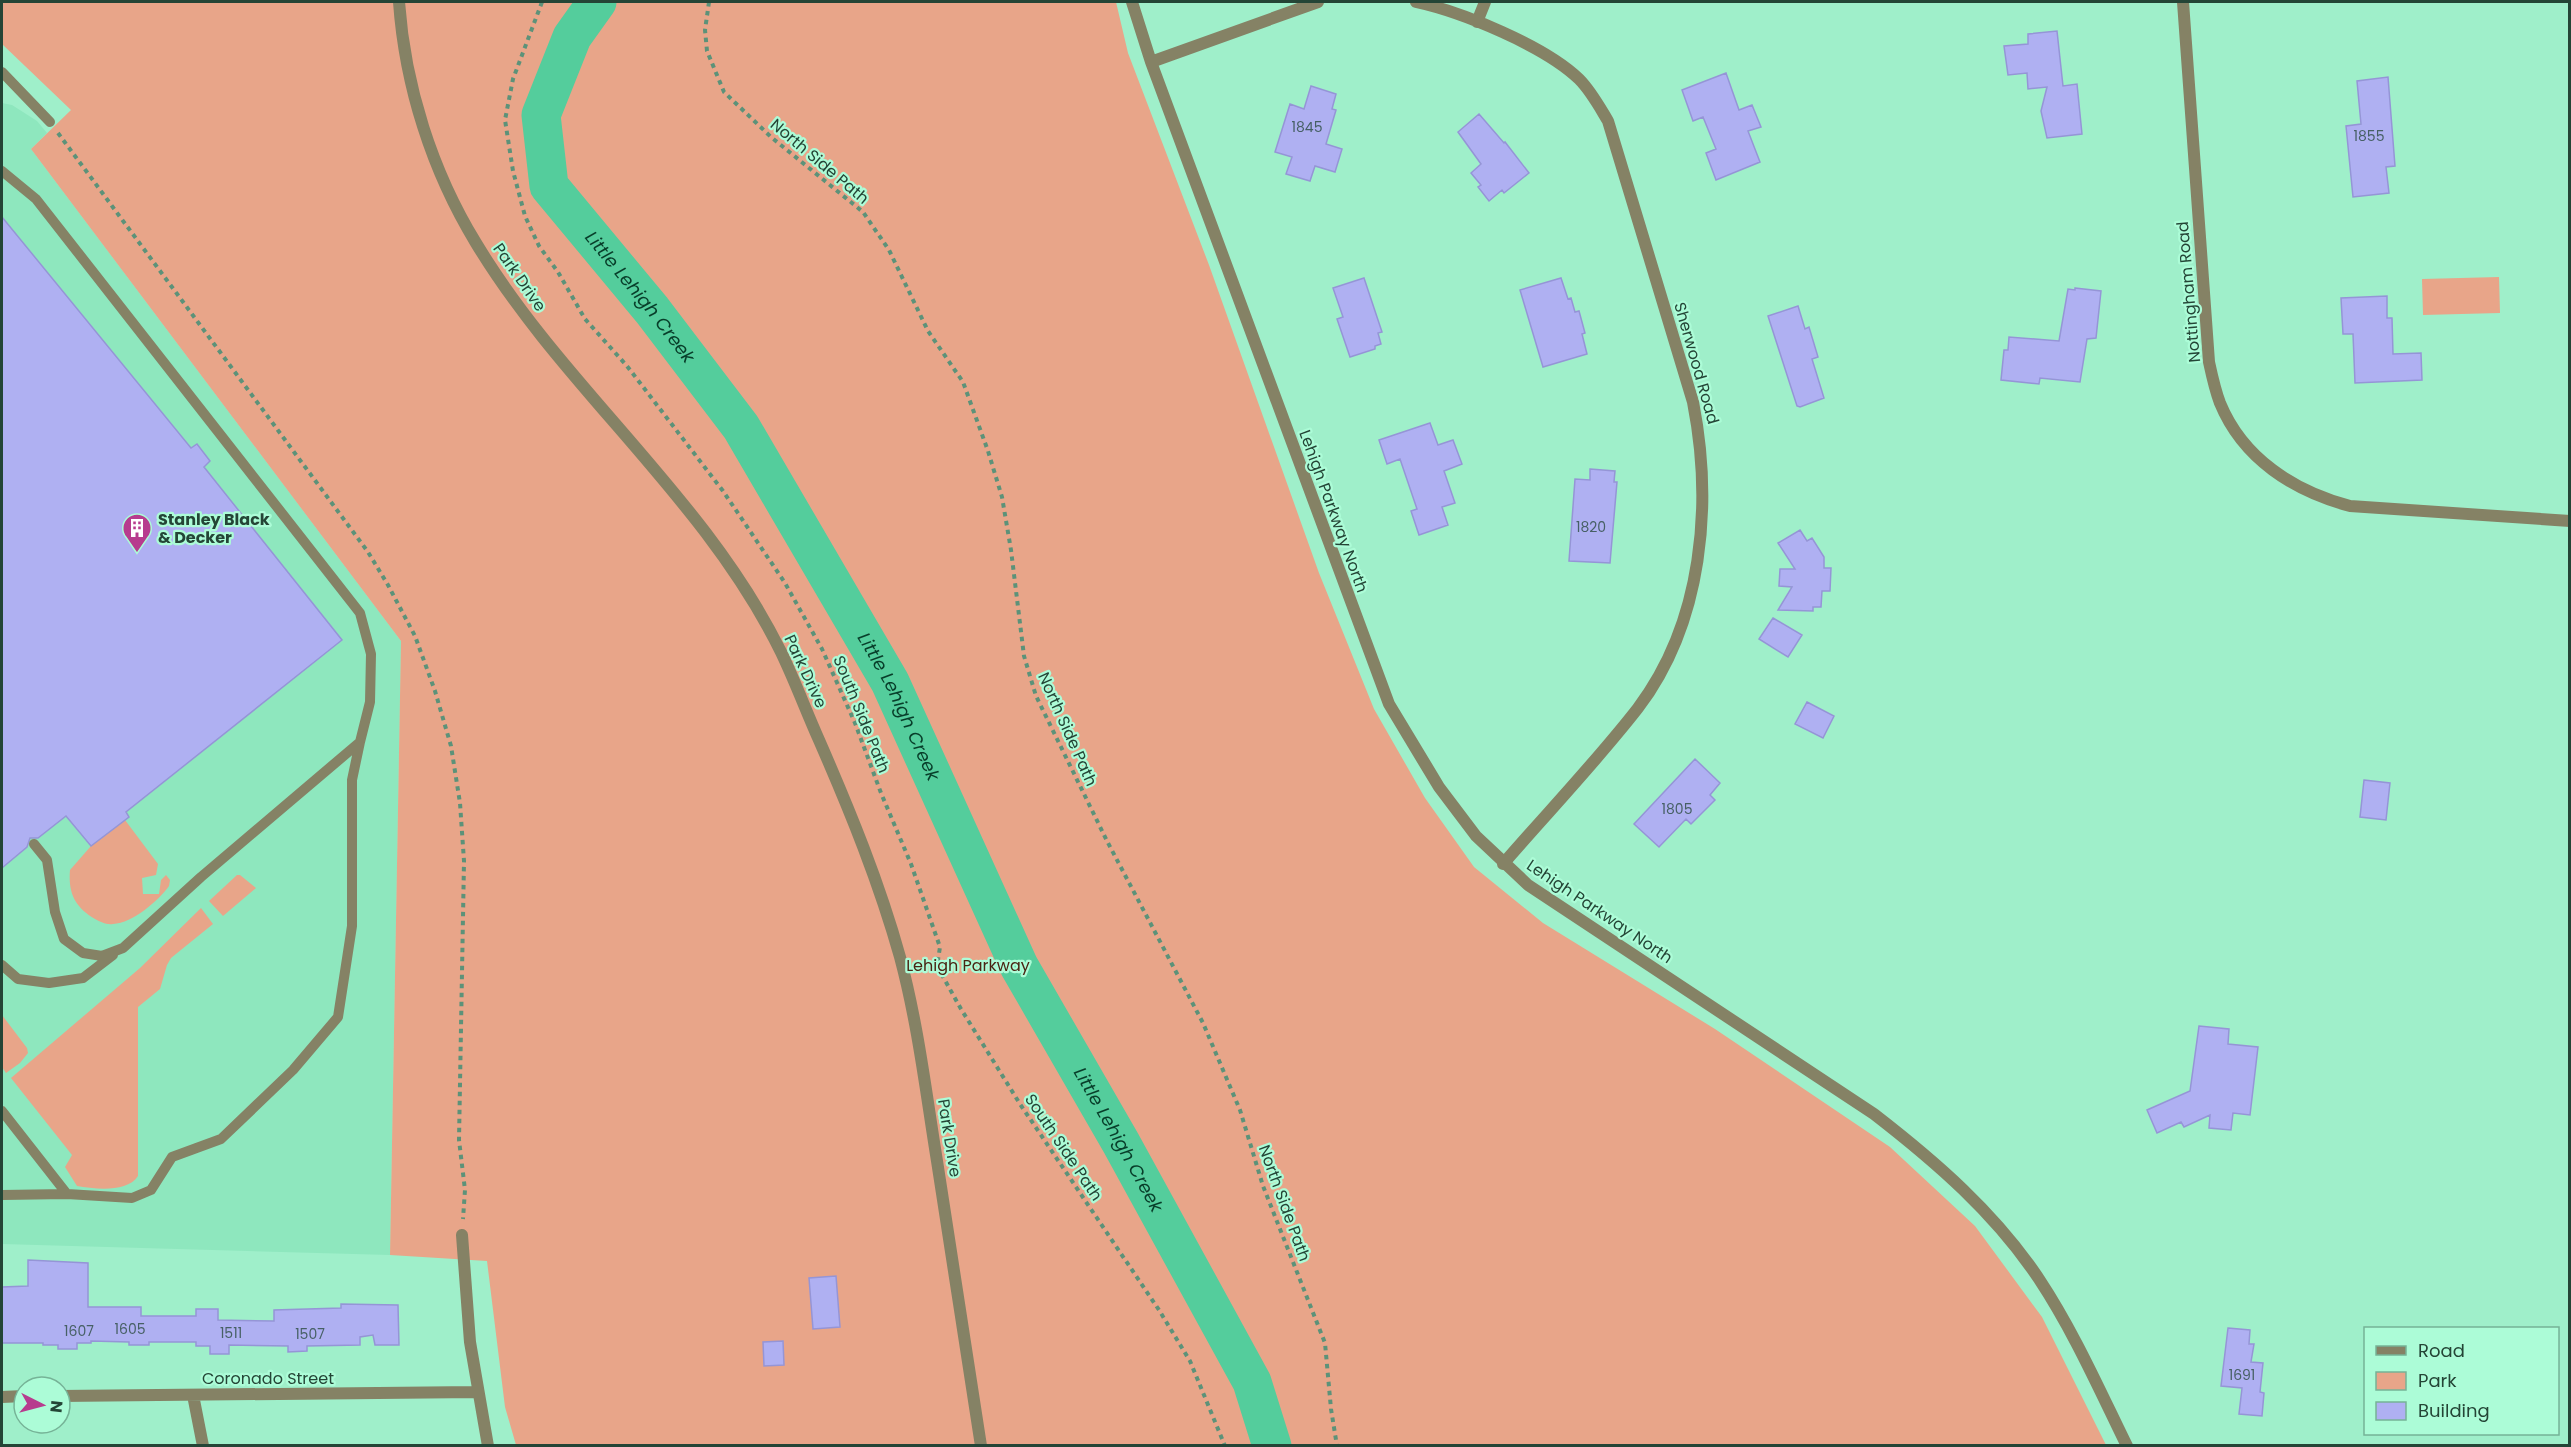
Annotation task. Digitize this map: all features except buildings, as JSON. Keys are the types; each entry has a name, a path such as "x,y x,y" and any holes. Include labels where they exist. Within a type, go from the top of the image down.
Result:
{"street":[{"name":"Park Drive","path":"399,2 411,80 426,137 448,191 476,243 515,300 558,356 670,487 711,539 780,651 850,812 881,895 900,959 917,1034 981,1446"},
{"name":"Lehigh Parkway North","path":"1132,2 1151,62 1389,704 1439,787 1476,836 1503,864 1528,885 1874,1114 1925,1153 1971,1197 2013,1244 2072,1333 2127,1446"},
{"path":"1151,62 1318,2"},
{"name":"Sherwood Road","path":"1416,2 1477,22 1525,44 1563,66 1595,99 1608,121 1694,402 1701,441 1704,481 1703,521 1694,580 1676,637 1659,673 1638,706 1503,864"},
{"path":"1477,22 1485,2"},
{"name":"Nottingham Road","path":"2183,2 2209,362 2220,403 2234,429 2269,469 2294,486 2321,498 2350,506 2570,521"},
{"path":"462,1235 464,1292 477,1392 488,1446"},
{"name":"Coronado Street","path":"72,1396 477,1392"},
{"path":"194,1395 203,1446"}],"lane":[{"path":"2,72 50,122"},
{"path":"2,171 36,199 360,613 371,654 370,702 352,780 352,926 338,1017 293,1070 222,1138 172,1157 151,1190 132,1198 67,1194 2,1195"},
{"path":"2,965 18,978 49,983 83,978 123,948 201,877 360,742"},
{"path":"34,844 47,860 55,912 64,939 83,953 102,956 123,948"},
{"path":"2,1111 67,1194"}],"path":[{"name":"South Side Path","path":"542,2 513,79 505,120 516,182 525,216 539,246 558,272 585,319 627,366 723,491 785,583 826,659 855,723 881,794 911,864 940,947 937,966 960,1009 1020,1104 1159,1310 1190,1361 1225,1446"},
{"name":"North Side Path","path":"709,2 705,30 707,51 724,92 771,137 863,212 890,250 928,331 963,382 1002,497 1024,656 1036,696 1107,841 1203,1023 1240,1110 1263,1186 1325,1343 1330,1408 1337,1446"},
{"path":"50,122 368,552 414,636 435,691 451,746 460,803 464,861 459,1140 465,1190 462,1235"}],"shaded area":[{"path":"2,103 12,105 37,121 47,133 31,149 401,641 390,1255 2,1244"}],"green space":[{"name":"Lehigh Parkway","path":"2,2 1116,2 1128,53 1209,265 1319,573 1374,709 1425,798 1474,867 1543,923 1715,1029 1890,1147 1975,1226 2042,1317 2106,1445 516,1445 505,1407 487,1261 390,1255 401,641 31,149 71,110 2,44"},
{"path":"2499,277 2500,313 2423,315 2422,279"},
{"path":"125,820 158,864 156,875 142,878 143,894 159,894 161,880 166,875 170,880 164,892 137,915 121,923 108,924 82,910 74,899 70,886 70,870 91,846"},
{"path":"237,875 256,888 223,916 209,901"},
{"path":"201,908 213,924 171,958 160,989 138,1007 138,1176 133,1181 119,1187 101,1189 77,1186 65,1167 72,1155 11,1078 140,968"},
{"path":"2,1015 27,1048 28,1053 20,1063 6,1073 2,1067"}],"waterway":[{"name":"Little Lehigh Creek","path":"597,2 572,37 541,115 549,186 652,310 741,427 890,682 1019,966 1121,1143 1252,1382 1272,1446"}],"place":[{"name":"Stanley Black & Decker","path":"137,554"}]}
